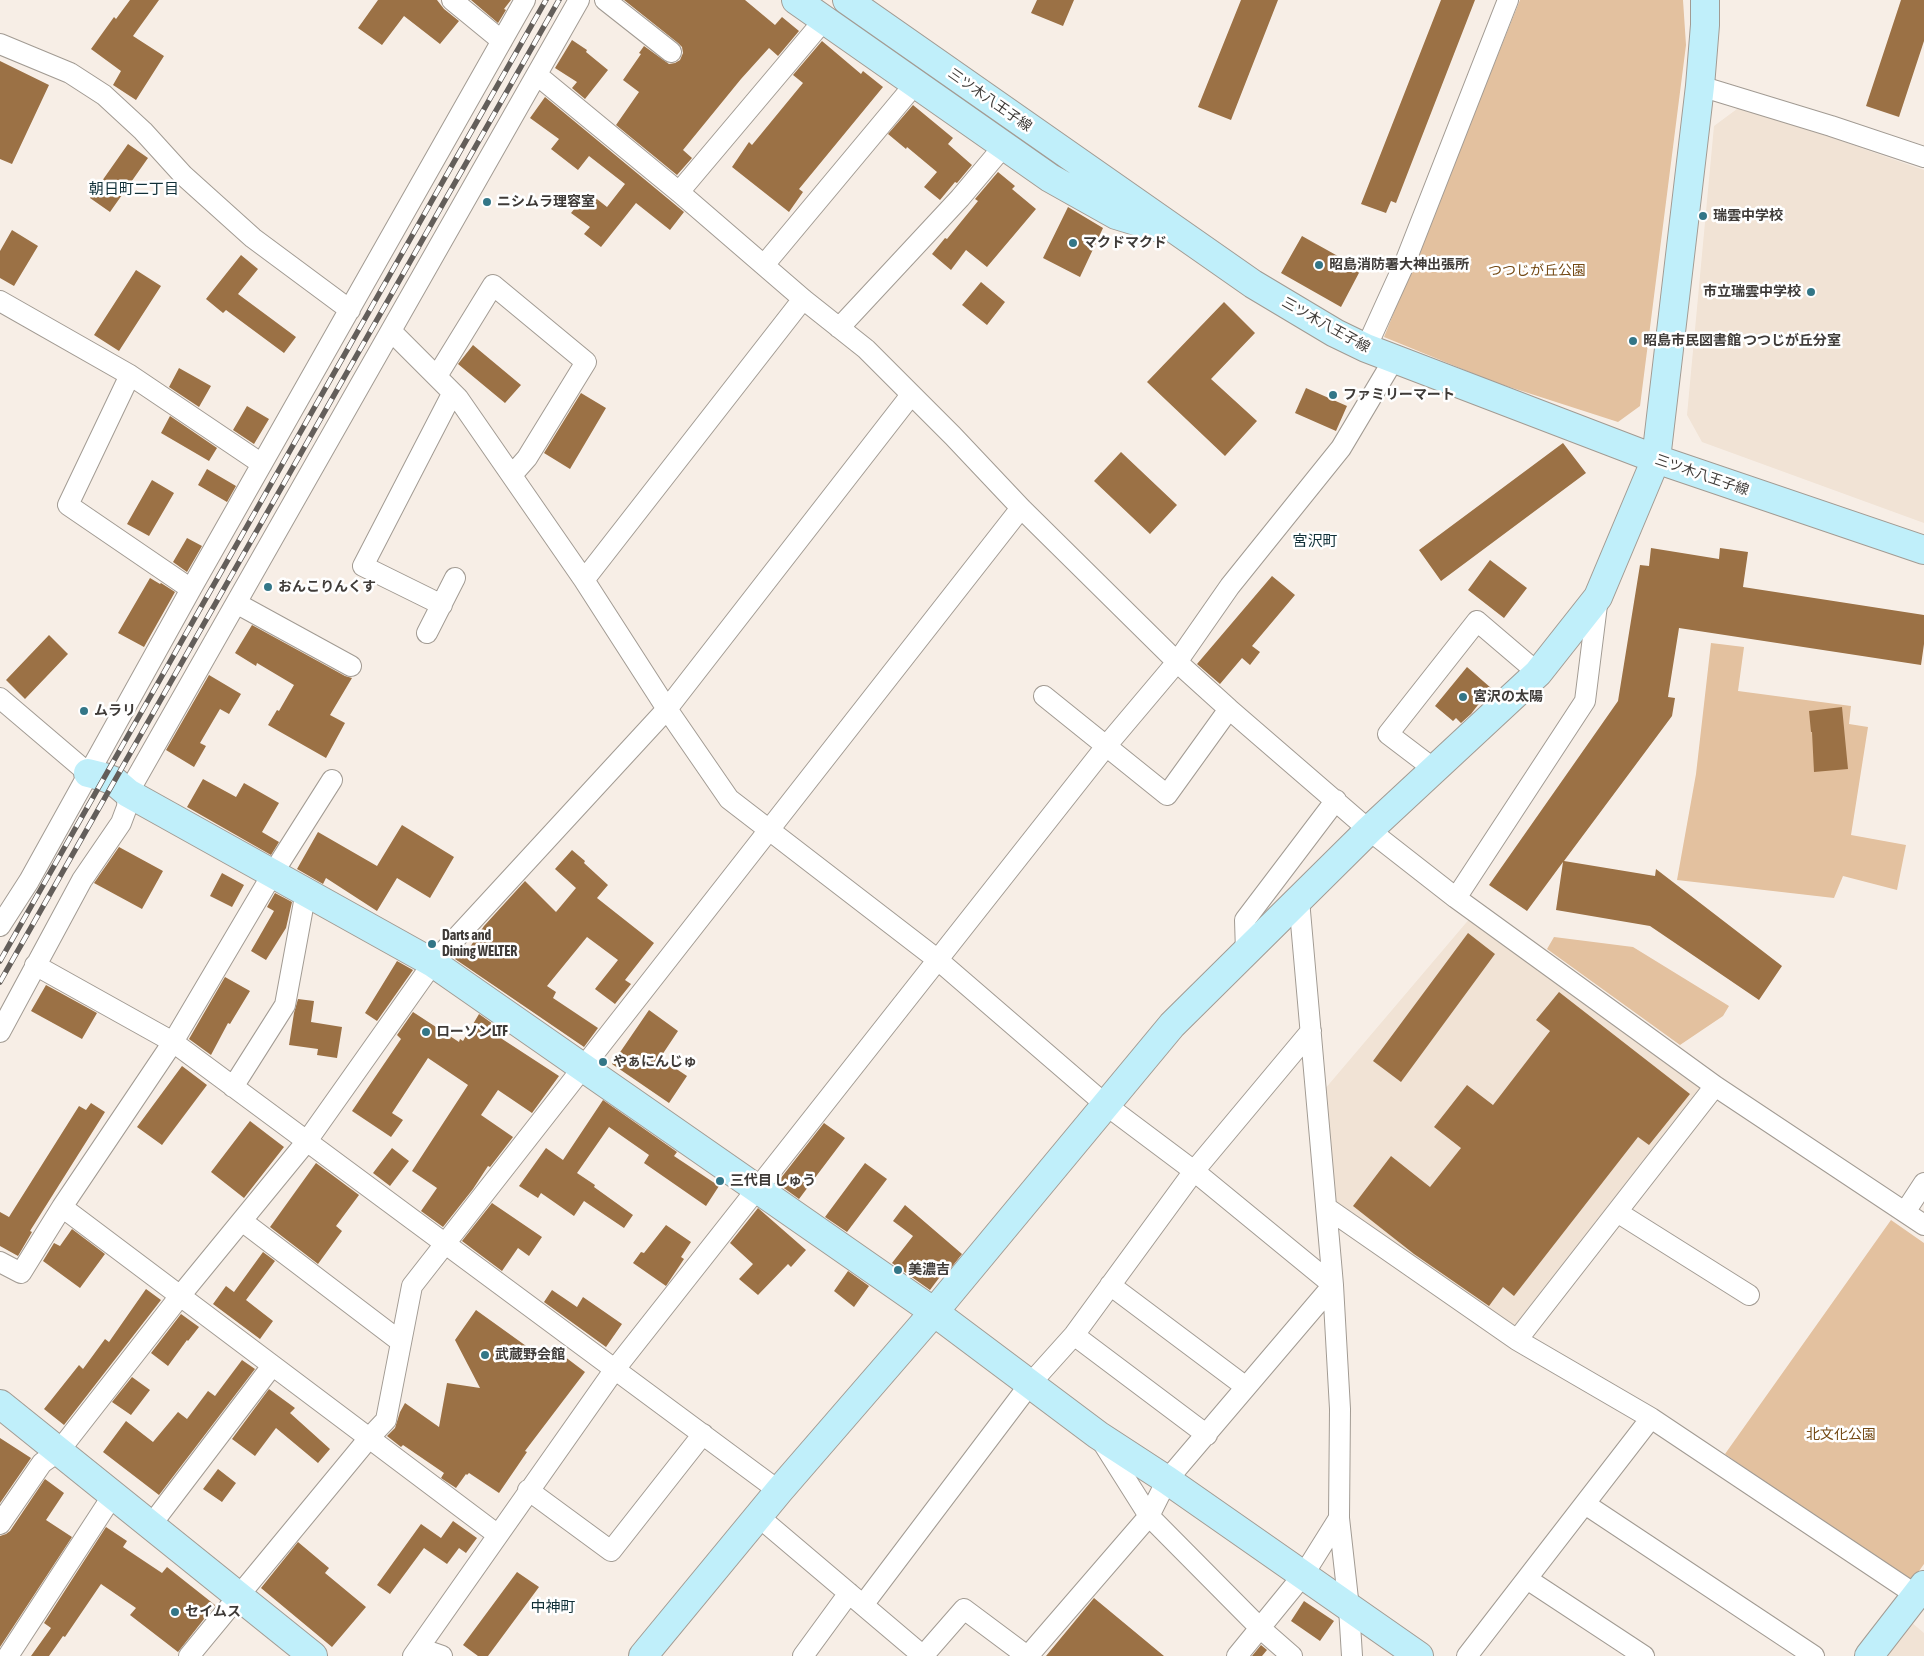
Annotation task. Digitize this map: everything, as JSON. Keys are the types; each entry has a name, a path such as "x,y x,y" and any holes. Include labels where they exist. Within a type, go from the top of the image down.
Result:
{"street":[{"path":"452,0 502,41"},
{"path":"0,926 29,881 191,589 525,0"},
{"path":"0,1032 82,880 121,823 127,808 128,793 579,0"},
{"path":"606,0 671,52"},
{"path":"796,0 1003,147 1056,182 1116,215 1182,235"},
{"name":"三ツ木八王子線","path":"847,0 1253,284 1335,333 1394,359 1656,459 1924,550"},
{"path":"878,0 1091,150 1182,235"},
{"path":"1366,348 1406,260 1508,0"},
{"path":"1456,898 1584,701 1598,597 1656,459 1700,86 1706,0"},
{"path":"679,192 824,20"},
{"path":"0,44 70,73 104,95 143,131 182,175 253,238 350,310"},
{"path":"537,75 679,192 803,299 866,349 1021,508 1177,662 1229,710 1369,830 1456,898 1714,1086 1924,1225"},
{"path":"764,265 915,84"},
{"path":"1700,86 1924,157"},
{"path":"839,328 960,198 1003,147"},
{"path":"1056,182 1068,175 1078,162"},
{"path":"437,376 493,285 586,362 527,458 512,475"},
{"path":"584,580 803,299"},
{"path":"0,301 130,375 262,464"},
{"path":"391,331 458,398 584,580 667,710 729,799 938,960 1106,1106 1194,1172 1332,1285"},
{"path":"442,1656 416,1652 528,1490 615,1369 1107,746 1177,662 1230,586 1341,448 1394,359"},
{"path":"130,375 68,505 191,589"},
{"path":"442,605 363,566 452,394"},
{"path":"0,1524 42,1463 59,1452 180,1296 307,1141 433,963 667,710 912,395"},
{"path":"190,1656 369,1438 386,1420 412,1286 582,1066 1021,508"},
{"path":"427,633 455,578"},
{"path":"643,1656 779,1491 934,1312 1172,1025 1369,830 1538,673 1598,597"},
{"path":"236,603 351,666"},
{"path":"1434,768 1388,734 1477,621 1538,673"},
{"path":"1044,696 1167,795 1229,710"},
{"path":"0,698 88,773 114,782 128,793 273,874 306,890 433,963 934,1312 1098,1435 1167,1480 1227,1524 1304,1574 1419,1656"},
{"path":"0,1262 21,1273 62,1207 173,1042 273,874 332,780"},
{"path":"1246,952 1245,920 1336,800"},
{"path":"233,1087 286,1006 306,890"},
{"path":"1299,900 1327,1208 1340,1410 1339,1518 1350,1608 1352,1656"},
{"path":"35,965 173,1042 779,1491"},
{"path":"803,1656 856,1599 1030,1384 1074,1335 1194,1172 1311,1031"},
{"path":"1517,1340 1714,1086"},
{"path":"1905,1212 1924,1183"},
{"path":"62,1207 498,1535"},
{"path":"1327,1208 1517,1340 1651,1418 1920,1590 1869,1656"},
{"path":"1616,1212 1749,1295"},
{"path":"242,1221 401,1342"},
{"path":"1110,1285 1246,1387"},
{"path":"759,1517 923,1656 964,1609 1028,1656 1148,1516 1167,1480 1207,1436 1332,1285"},
{"path":"1074,1335 1207,1436"},
{"path":"150,1525 272,1366"},
{"path":"0,1404 313,1656"},
{"path":"1467,1656 1651,1418"},
{"path":"528,1490 611,1551 703,1434"},
{"path":"1098,1435 1148,1516 1260,1628 1292,1656"},
{"path":"8,1656 113,1495"},
{"path":"1585,1504 1814,1656"},
{"path":"1237,1656 1304,1574 1339,1518"},
{"path":"1527,1578 1644,1656"},
{"path":"0,1653 4,1656"}],"shaded area":[{"name":"市立瑞雲中学校","path":"1741,106 1924,170 1924,523 1702,442 1687,415 1714,126"},
{"path":"1471,917 1701,1088 1514,1335 1320,1197 1313,1103"},
{"path":"1911,1622 1924,1633 1924,1656 1883,1656"}],"green space":[{"name":"つつじが丘公園","path":"1520,0 1683,0 1686,45 1640,406 1618,422 1494,382 1384,337"},
{"path":"1711,643 1744,647 1738,691 1851,706 1849,724 1868,727 1851,835 1906,845 1897,890 1843,876 1834,898 1677,880 1696,774"},
{"path":"1554,937 1633,947 1729,1006 1723,1016 1680,1045 1547,949"},
{"name":"北文化公園","path":"1891,1220 1924,1243 1924,1564 1909,1585 1725,1454"}],"building":[{"path":"130,0 159,0 133,36 164,56 136,100 113,85 121,71 91,49 114,17 116,19"},
{"path":"378,0 437,0 444,9 459,21 440,44 404,16 382,45 358,28"},
{"path":"471,0 511,0 504,9 506,10 498,23"},
{"path":"624,0 745,0 775,25 782,17 799,31 778,56 769,48 741,79 683,150 692,158 677,175 616,125 639,92 623,80 641,54 639,53 644,46 669,64 680,60 683,53 682,47 678,43"},
{"path":"1037,0 1074,0 1063,26 1031,13"},
{"path":"1241,0 1278,0 1231,120 1198,107"},
{"path":"1441,0 1475,0 1396,203 1391,201 1386,213 1361,204"},
{"path":"1901,0 1924,0 1924,41 1899,117 1866,106"},
{"path":"572,40 587,50 586,52 608,70 585,99 572,88 577,82 555,68"},
{"path":"822,41 861,74 863,71 883,87 799,189 803,192 789,212 732,167 749,142 752,145 803,83 793,75"},
{"path":"0,61 49,85 12,164 0,159"},
{"path":"545,97 684,212 670,230 636,203 601,247 584,234 590,227 571,213 588,192 607,207 625,184 589,156 578,170 551,149 559,139 530,118"},
{"path":"913,105 953,138 948,144 972,165 940,200 924,187 937,172 888,134"},
{"path":"128,144 148,158 110,212 90,198"},
{"path":"998,172 1015,186 1012,189 1036,209 987,267 966,250 951,270 932,254 978,201 975,199"},
{"name":"マクドマクド","path":"1068,207 1103,228 1080,277 1043,258"},
{"path":"12,230 38,246 14,286 0,278 0,251"},
{"path":"1302,236 1361,269 1341,307 1281,273"},
{"path":"241,255 258,269 238,294 296,337 284,353 226,310 223,313 206,299"},
{"path":"136,270 161,286 119,351 94,335"},
{"path":"981,282 1005,302 987,325 962,305"},
{"path":"1224,302 1255,333 1211,379 1257,421 1225,456 1147,382"},
{"path":"473,345 521,385 505,403 458,364"},
{"path":"179,368 211,386 199,407 169,387"},
{"path":"1306,388 1347,406 1336,431 1295,413"},
{"path":"581,393 606,408 570,469 544,453"},
{"path":"247,406 269,419 254,444 233,430"},
{"path":"170,416 217,448 209,461 161,433"},
{"path":"1563,443 1586,473 1441,581 1419,550"},
{"path":"1121,452 1177,505 1150,534 1094,481"},
{"path":"207,469 236,486 227,502 198,485"},
{"path":"152,480 174,493 149,536 127,524"},
{"path":"187,538 202,546 187,572 173,562"},
{"path":"1651,548 1719,559 1720,548 1748,552 1743,587 1924,615 1924,644 1921,665 1679,628 1668,697 1675,698 1672,716 1564,861 1655,876 1656,869 1782,966 1759,1000 1650,926 1556,910 1563,862 1527,911 1489,885 1618,701 1640,565 1649,566"},
{"path":"1490,560 1527,588 1504,618 1468,590"},
{"path":"1272,576 1295,595 1252,646 1260,652 1250,665 1242,658 1220,684 1197,664"},
{"path":"150,578 175,592 144,647 118,633"},
{"path":"252,625 345,676 352,678 330,715 345,723 326,758 268,725 277,710 279,711 294,685 257,663 256,666 235,653"},
{"path":"49,635 68,654 25,699 6,680"},
{"name":"宮沢の太陽","path":"1467,667 1491,688 1471,714 1461,723 1456,718 1453,721 1435,706"},
{"path":"209,675 241,694 229,714 220,709 200,743 206,746 194,767 166,750"},
{"path":"1842,707 1848,769 1814,772 1809,711"},
{"path":"203,779 236,797 244,783 279,803 262,832 279,842 271,855 187,807"},
{"path":"402,825 454,857 430,898 397,878 377,911 326,878 323,884 297,869 318,832 377,866"},
{"path":"119,847 163,871 142,909 94,883"},
{"path":"572,850 608,885 597,898 654,943 625,980 631,984 615,1004 595,989 618,960 587,937 547,986 556,992 553,998 598,1028 584,1047 455,959 464,947 468,950 484,926 525,881 556,912 576,888 555,869"},
{"path":"222,873 244,885 232,907 210,896"},
{"path":"275,893 292,902 286,928 266,960 251,951 274,911 267,907"},
{"path":"1468,933 1495,954 1401,1082 1373,1061"},
{"path":"397,961 413,970 377,1021 365,1013"},
{"path":"225,977 250,991 230,1024 228,1023 211,1055 189,1039"},
{"path":"46,985 97,1013 82,1039 31,1011"},
{"path":"1559,992 1690,1094 1649,1145 1638,1137 1514,1296 1503,1287 1489,1306 1414,1254 1353,1206 1391,1156 1430,1187 1461,1148 1434,1127 1467,1085 1493,1105 1550,1031 1536,1020"},
{"path":"298,999 314,1001 311,1022 342,1027 337,1058 317,1055 318,1049 289,1045"},
{"path":"649,1010 678,1031 660,1058 687,1076 669,1103 612,1064"},
{"path":"413,1012 459,1042 460,1039 463,1041 479,1014 500,1029 496,1035 559,1076 532,1113 498,1090 481,1115 513,1137 490,1167 488,1166 473,1189 443,1227 421,1211 437,1188 412,1171 468,1085 428,1058 392,1113 403,1120 391,1137 352,1111 401,1039 397,1035"},
{"path":"182,1066 207,1085 162,1145 137,1127"},
{"path":"603,1100 677,1152 674,1156 719,1186 706,1206 644,1163 649,1155 609,1127 577,1173 633,1215 624,1228 584,1201 574,1216 541,1193 538,1198 519,1186 546,1148 563,1160"},
{"path":"91,1103 105,1112 30,1231 32,1232 18,1256 0,1246 0,1212 9,1217 79,1106 86,1110"},
{"path":"250,1121 284,1147 244,1198 211,1172"},
{"path":"824,1123 845,1138 799,1199 777,1183"},
{"path":"392,1148 409,1161 390,1186 373,1173"},
{"path":"316,1163 359,1195 336,1226 342,1231 318,1264 270,1227"},
{"path":"865,1163 887,1179 847,1232 825,1217"},
{"path":"492,1203 542,1237 529,1256 518,1248 502,1271 462,1241"},
{"path":"905,1205 962,1254 951,1268 948,1266 930,1290 892,1263 913,1236 893,1221"},
{"path":"758,1208 806,1250 791,1267 788,1264 758,1295 739,1279 753,1264 730,1243"},
{"path":"666,1225 691,1242 681,1257 684,1259 666,1286 633,1263 641,1252 644,1253"},
{"path":"72,1229 105,1254 80,1288 43,1261 54,1243 60,1246"},
{"path":"263,1252 275,1261 246,1300 273,1321 260,1339 213,1304 226,1286 234,1292"},
{"path":"848,1271 869,1286 854,1307 834,1291"},
{"path":"146,1289 161,1300 64,1425 44,1409 79,1365 83,1369 105,1339 109,1342"},
{"path":"552,1290 577,1307 583,1297 622,1324 606,1347 544,1302"},
{"path":"476,1310 547,1361 556,1350 585,1372 525,1451 527,1452 499,1493 469,1473 466,1474 456,1488 441,1478 444,1473 403,1445 401,1447 387,1436 395,1428 405,1403 439,1427 447,1383 480,1388 455,1340"},
{"path":"181,1314 199,1327 168,1366 151,1353"},
{"path":"242,1360 255,1369 159,1495 103,1452 126,1421 153,1442 178,1412 187,1419 208,1391 215,1396"},
{"path":"132,1377 150,1390 131,1415 112,1402"},
{"path":"269,1389 295,1408 290,1413 330,1449 318,1463 276,1428 255,1456 232,1439"},
{"path":"0,1438 31,1458 0,1503"},
{"path":"218,1469 236,1483 222,1502 203,1489"},
{"path":"45,1479 64,1493 46,1520 72,1537 0,1647 0,1536 10,1531"},
{"path":"453,1521 477,1538 466,1553 459,1548 447,1564 424,1548 390,1594 377,1585 421,1524 441,1538"},
{"path":"106,1527 127,1541 123,1547 162,1573 167,1567 215,1605 178,1652 130,1615 136,1608 101,1584 65,1637 63,1636 49,1656 31,1656 51,1628 44,1623"},
{"path":"298,1542 329,1568 325,1573 366,1607 332,1647 261,1588"},
{"path":"517,1572 539,1587 488,1656 478,1656 463,1645"},
{"path":"1094,1598 1164,1656 1046,1656"},
{"path":"1304,1601 1334,1621 1320,1641 1291,1621"},
{"path":"1261,1645 1267,1650 1262,1656 1252,1656"}],"railway":[{"path":"0,961 546,0"},
{"path":"0,982 559,0"}],"place":[{"name":"ニシムラ理容室","path":"487,202"},
{"name":"瑞雲中学校","path":"1703,216"},
{"name":"マクドマクド","path":"1073,243"},
{"name":"昭島消防署大神出張所","path":"1319,265"},
{"name":"市立瑞雲中学校","path":"1811,292"},
{"name":"昭島市民図書館 つつじが丘分室","path":"1633,341"},
{"name":"ファミリーマート","path":"1333,395"},
{"name":"おんこりんくす","path":"268,587"},
{"name":"宮沢の太陽","path":"1463,697"},
{"name":"ムラリ","path":"84,711"},
{"name":"Darts and Dining WELTER","path":"432,944"},
{"name":"ローソンLTF","path":"426,1032"},
{"name":"やぁにんじゅ","path":"603,1062"},
{"name":"三代目 しゅう","path":"720,1181"},
{"name":"美濃吉","path":"898,1270"},
{"name":"武蔵野会館","path":"485,1355"},
{"name":"セイムス","path":"175,1612"}],"district":[{"name":"朝日町二丁目","path":"134,189"},
{"name":"宮沢町","path":"1315,541"},
{"name":"中神町","path":"553,1607"}]}
